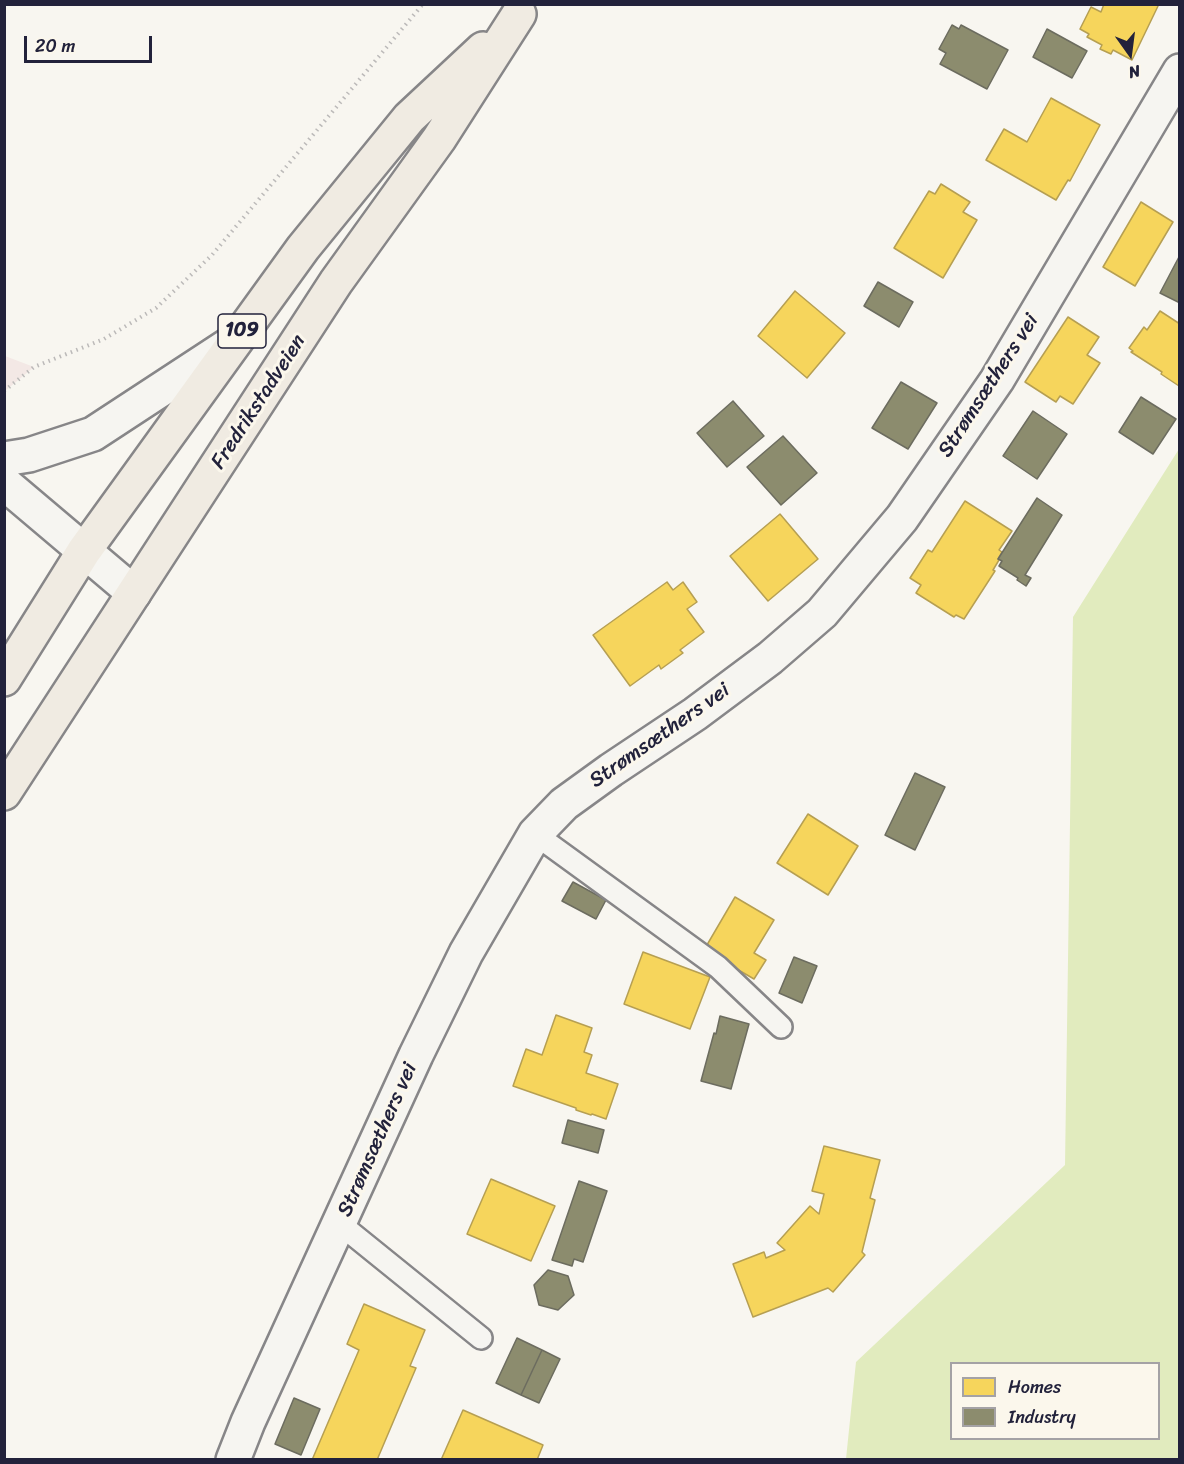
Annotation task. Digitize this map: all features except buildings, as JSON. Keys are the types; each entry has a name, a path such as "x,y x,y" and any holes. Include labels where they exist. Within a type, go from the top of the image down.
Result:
{"main road":[{"name":"Fredrikstadveien","path":"4,679 84,551 303,248 409,118 523,9"},
{"name":"Fredrikstadveien","path":"4,793 336,282 439,139 523,9"}],"street":[{"name":"Strømsæthers vei","path":"232,1460 416,1055 466,953 535,834 564,804 610,770 705,707 770,658 822,613 902,518 997,380 1179,71"},
{"path":"4,459 29,455 93,434 235,341"},
{"path":"4,483 134,593"}],"lane":[{"path":"535,834 718,968 781,1027"},
{"path":"340,1224 481,1338"}],"path":[{"path":"4,391 34,368 104,339 156,308 212,255 423,4"}],"shaded area":[{"path":"5,356 34,367 5,391"}],"green space":[{"path":"1179,449 1179,1459 846,1459 856,1362 1065,1165 1073,617"}]}
